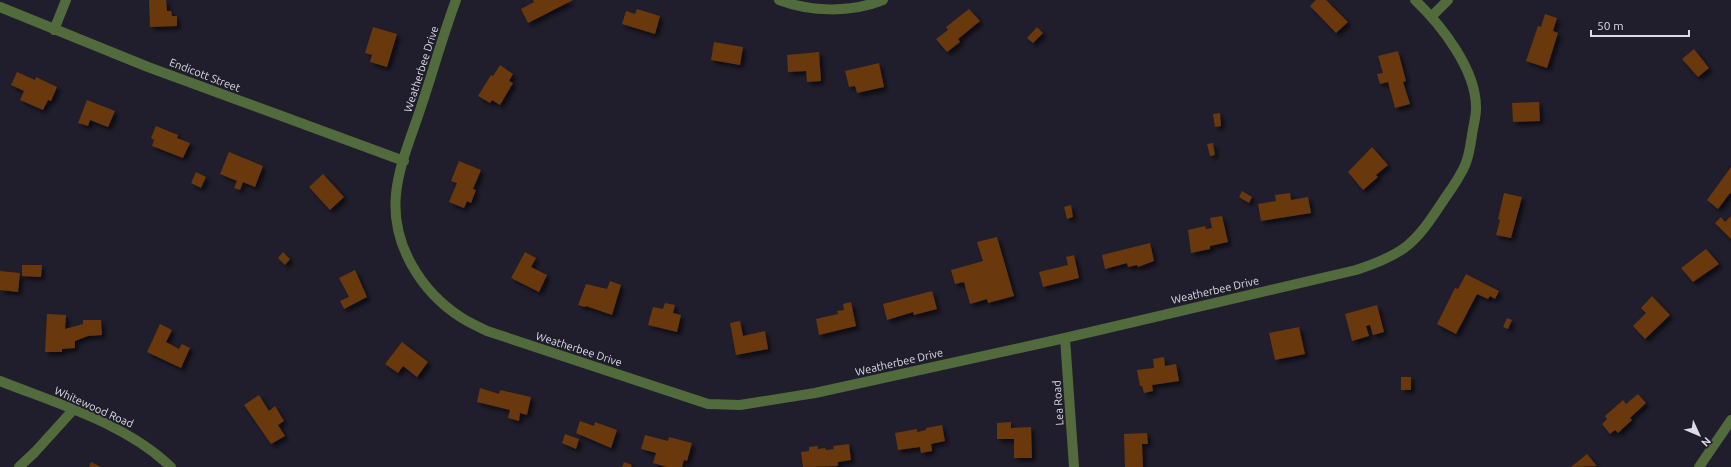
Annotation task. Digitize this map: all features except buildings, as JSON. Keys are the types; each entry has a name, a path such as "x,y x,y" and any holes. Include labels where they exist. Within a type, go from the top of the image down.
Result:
{"street":[{"path":"54,30 66,0"},
{"name":"Weatherbee Drive","path":"456,0 404,161 396,194 397,221 404,248 412,268 440,301 462,318 487,331 708,404 740,405 816,393 1064,338 1356,270 1399,253 1412,243 1429,222 1462,173 1469,153 1476,108 1474,92 1462,62 1432,16 1415,0"},
{"path":"779,0 796,5 826,9 857,7 883,0"},
{"path":"1432,16 1448,0"},
{"name":"Endicott Street","path":"0,7 54,30 404,161"},
{"name":"Lea Road","path":"1064,338 1074,467"},
{"name":"Whitewood Road","path":"0,381 73,410 135,439 156,452 171,467"},
{"path":"19,467 73,410"},
{"path":"1699,467 1731,420"}]}
